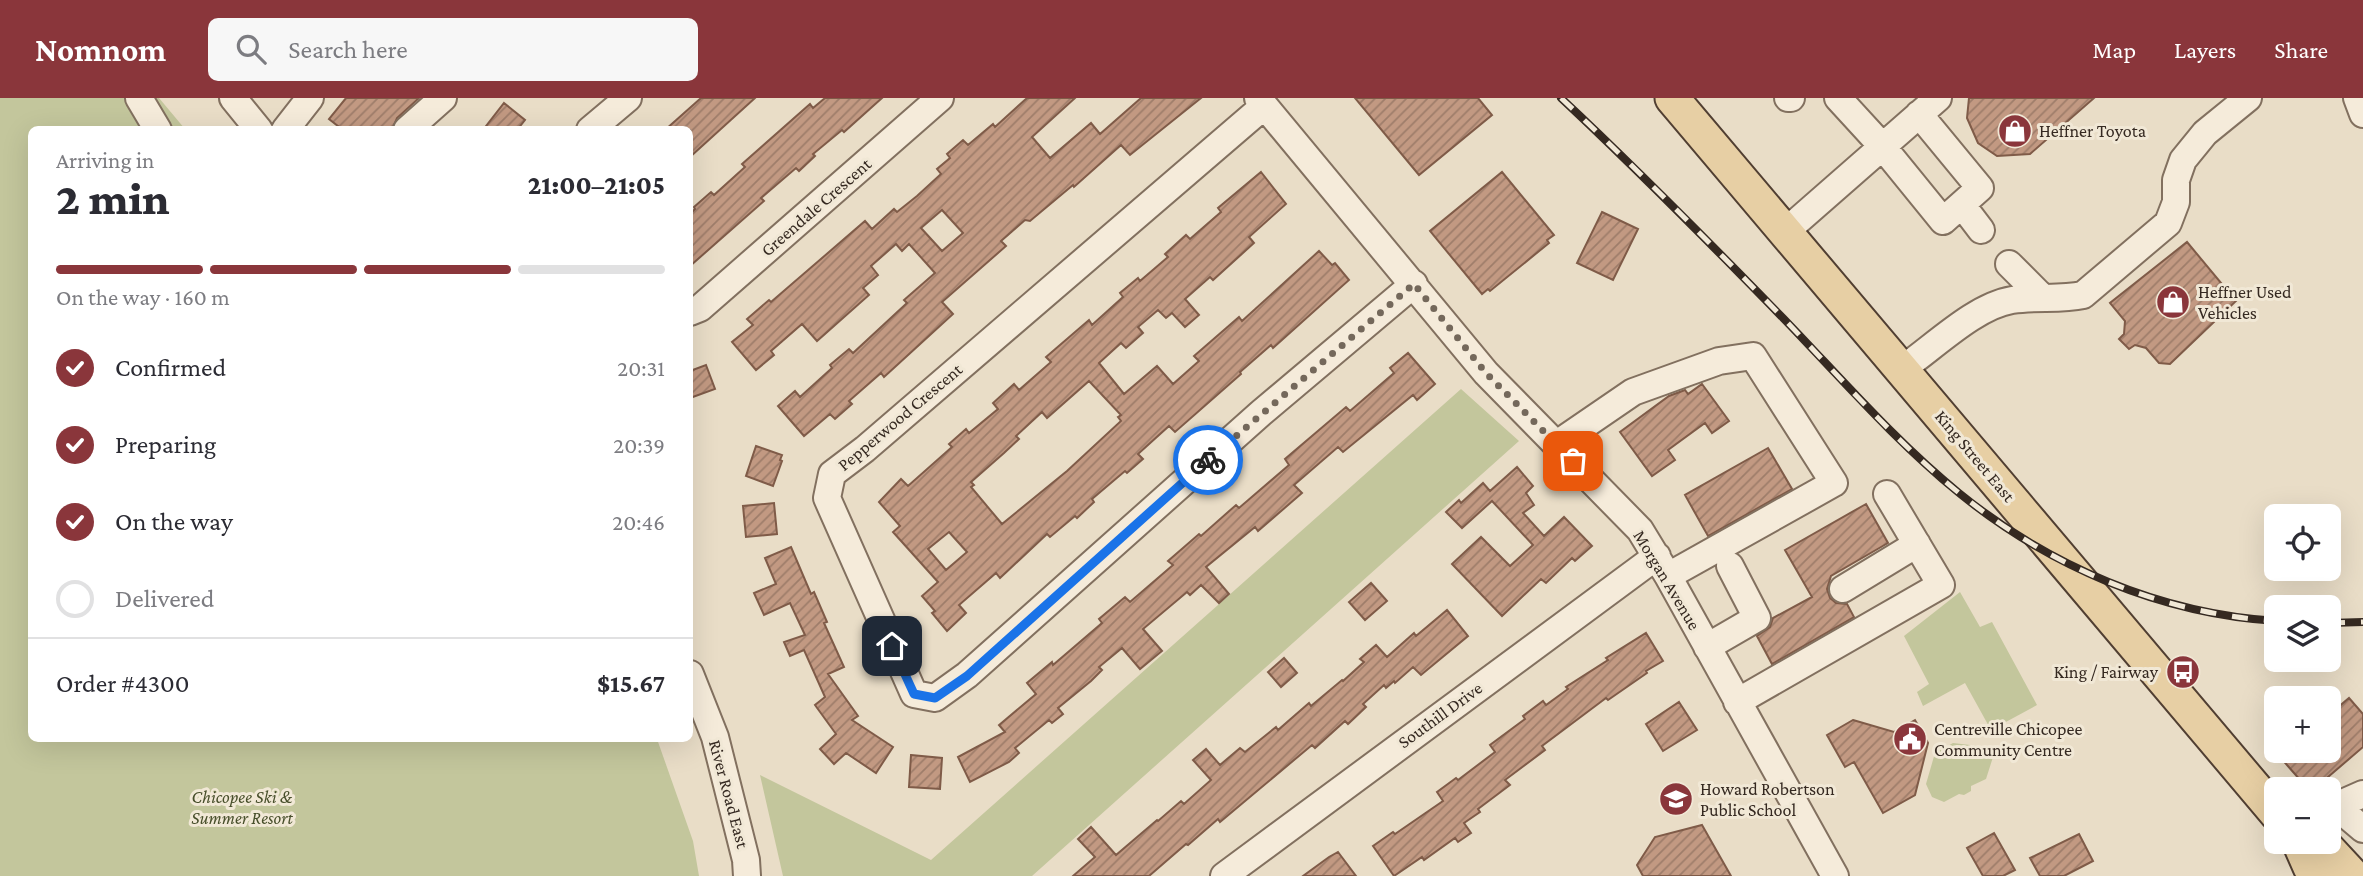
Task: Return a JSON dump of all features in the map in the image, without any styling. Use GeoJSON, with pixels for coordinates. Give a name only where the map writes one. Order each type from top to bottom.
{"type":"FeatureCollection","features":[{"type":"Feature","properties":{"kind":"main road","name":"King Street East"},"geometry":{"type":"LineString","coordinates":[[1672,98],[2264,799]]}},
{"type":"Feature","properties":{"kind":"main road"},"geometry":{"type":"LineString","coordinates":[[2304,854],[2318,876]]}},
{"type":"Feature","properties":{"kind":"main road"},"geometry":{"type":"LineString","coordinates":[[2333,854],[2353,876]]}},
{"type":"Feature","properties":{"kind":"street"},"geometry":{"type":"LineString","coordinates":[[139,98],[156,126]]}},
{"type":"Feature","properties":{"kind":"street"},"geometry":{"type":"LineString","coordinates":[[233,98],[255,126]]}},
{"type":"Feature","properties":{"kind":"street"},"geometry":{"type":"LineString","coordinates":[[288,126],[310,98]]}},
{"type":"Feature","properties":{"kind":"street"},"geometry":{"type":"LineString","coordinates":[[412,126],[443,98]]}},
{"type":"Feature","properties":{"kind":"street"},"geometry":{"type":"LineString","coordinates":[[595,126],[628,98]]}},
{"type":"Feature","properties":{"kind":"street","name":"Greendale Crescent"},"geometry":{"type":"LineString","coordinates":[[693,311],[700,308],[940,98]]}},
{"type":"Feature","properties":{"kind":"street"},"geometry":{"type":"LineString","coordinates":[[1786,232],[1882,146],[1928,106],[1980,188],[1943,221],[1882,146],[1838,98]]}},
{"type":"Feature","properties":{"kind":"street"},"geometry":{"type":"LineString","coordinates":[[1902,369],[1989,306],[2013,299],[2068,299],[2083,295],[2168,223],[2176,202],[2176,180],[2183,160],[2205,133],[2248,98]]}},
{"type":"Feature","properties":{"kind":"street"},"geometry":{"type":"LineString","coordinates":[[2357,98],[2363,114]]}},
{"type":"Feature","properties":{"kind":"street","name":"Morgan Avenue"},"geometry":{"type":"LineString","coordinates":[[1261,102],[1486,373],[1640,530],[1835,876]]}},
{"type":"Feature","properties":{"kind":"street","name":"Pepperwood Crescent"},"geometry":{"type":"LineString","coordinates":[[1261,102],[875,440],[832,474],[827,498],[914,694],[935,698],[967,676],[1261,413],[1414,284]]}},
{"type":"Feature","properties":{"kind":"street"},"geometry":{"type":"LineString","coordinates":[[1962,205],[1981,230]]}},
{"type":"Feature","properties":{"kind":"street"},"geometry":{"type":"LineString","coordinates":[[2009,264],[2043,298]]}},
{"type":"Feature","properties":{"kind":"street","name":"Southill Drive"},"geometry":{"type":"LineString","coordinates":[[1224,876],[1662,566],[1834,483],[1754,356],[1719,361],[1633,392],[1557,444]]}},
{"type":"Feature","properties":{"kind":"street"},"geometry":{"type":"LineString","coordinates":[[1737,702],[1941,585],[1887,494]]}},
{"type":"Feature","properties":{"kind":"street"},"geometry":{"type":"LineString","coordinates":[[1843,589],[1917,544]]}},
{"type":"Feature","properties":{"kind":"street"},"geometry":{"type":"LineString","coordinates":[[1707,647],[1757,618],[1730,566]]}},
{"type":"Feature","properties":{"kind":"street","name":"River Road East"},"geometry":{"type":"LineString","coordinates":[[693,682],[715,737],[746,860],[747,876]]}},
{"type":"Feature","properties":{"kind":"street"},"geometry":{"type":"LineString","coordinates":[[2350,801],[2363,829]]}},
{"type":"Feature","properties":{"kind":"green space","name":"Chicopee Ski & Summer Resort"},"geometry":{"type":"Polygon","coordinates":[[[0,98],[159,98],[182,126],[28,126],[28,742],[658,742],[693,841],[699,876],[0,876],[0,98]]]}},
{"type":"Feature","properties":{"kind":"green space"},"geometry":{"type":"Polygon","coordinates":[[[1461,389],[1519,441],[1032,876],[783,876],[760,775],[931,860],[1461,389]]]}},
{"type":"Feature","properties":{"kind":"green space"},"geometry":{"type":"Polygon","coordinates":[[[1960,592],[1980,627],[1992,622],[2037,705],[1991,730],[1965,683],[1923,706],[1917,692],[1929,684],[1904,636],[1960,592]]]}},
{"type":"Feature","properties":{"kind":"green space"},"geometry":{"type":"Polygon","coordinates":[[[1953,743],[1987,747],[1993,757],[1986,779],[1971,786],[1971,791],[1964,795],[1959,794],[1944,802],[1932,797],[1926,784],[1935,753],[1953,743]]]}},
{"type":"Feature","properties":{"kind":"building"},"geometry":{"type":"Polygon","coordinates":[[[346,98],[419,98],[397,118],[394,126],[338,126],[329,119],[346,98]]]}},
{"type":"Feature","properties":{"kind":"building"},"geometry":{"type":"Polygon","coordinates":[[[701,98],[755,98],[693,154],[693,126],[670,126],[701,98]]]}},
{"type":"Feature","properties":{"kind":"building"},"geometry":{"type":"Polygon","coordinates":[[[825,98],[882,98],[844,132],[842,130],[813,154],[815,156],[799,171],[796,168],[761,198],[764,201],[693,263],[694,207],[711,192],[714,195],[745,167],[742,164],[810,104],[813,108],[825,98]]]}},
{"type":"Feature","properties":{"kind":"building"},"geometry":{"type":"Polygon","coordinates":[[[1027,98],[1075,98],[1032,137],[1050,158],[1091,123],[1100,134],[1141,98],[1201,98],[1130,155],[1121,145],[1074,187],[1073,185],[1030,221],[1025,220],[1001,241],[1006,246],[942,302],[953,314],[884,377],[881,373],[849,401],[852,404],[835,419],[830,414],[804,436],[778,406],[795,391],[800,397],[849,349],[853,353],[907,303],[904,300],[935,273],[909,244],[902,251],[896,244],[871,266],[878,275],[863,288],[869,295],[817,341],[802,324],[771,351],[774,355],[756,370],[732,342],[753,325],[747,319],[769,300],[771,302],[865,221],[872,229],[894,209],[897,212],[917,196],[941,174],[937,169],[950,158],[947,154],[963,140],[968,145],[993,124],[995,127],[1027,98]],[[942,210],[921,228],[942,251],[963,233],[942,210]]]}},
{"type":"Feature","properties":{"kind":"building"},"geometry":{"type":"Polygon","coordinates":[[[1355,98],[1478,98],[1492,115],[1419,175],[1355,98]]]}},
{"type":"Feature","properties":{"kind":"building","name":"Heffner Toyota"},"geometry":{"type":"Polygon","coordinates":[[[1969,98],[2094,98],[2030,154],[1997,156],[1978,143],[1967,118],[1969,98]]]}},
{"type":"Feature","properties":{"kind":"building"},"geometry":{"type":"Polygon","coordinates":[[[504,103],[525,120],[520,126],[486,126],[504,103]]]}},
{"type":"Feature","properties":{"kind":"building"},"geometry":{"type":"Polygon","coordinates":[[[1261,172],[1286,204],[1249,237],[1254,243],[1213,280],[1210,277],[1185,299],[1199,315],[1185,327],[1172,313],[1166,318],[1158,310],[1138,327],[1143,333],[1126,348],[1121,343],[1099,363],[1124,394],[1157,366],[1173,384],[1199,361],[1194,356],[1239,317],[1242,321],[1319,251],[1332,265],[1335,263],[1349,280],[1273,348],[1271,345],[1240,372],[1241,374],[1175,432],[1169,426],[1138,454],[1143,459],[1092,499],[1094,502],[1077,518],[1075,516],[1050,537],[1047,534],[1000,578],[996,573],[959,605],[966,613],[947,631],[922,596],[938,582],[893,532],[900,526],[879,502],[901,479],[908,486],[952,447],[949,444],[966,429],[969,433],[998,409],[993,403],[1014,384],[1019,390],[1051,362],[1046,357],[1089,320],[1092,325],[1123,297],[1120,293],[1138,278],[1140,281],[1168,257],[1165,254],[1186,235],[1190,239],[1221,212],[1218,208],[1261,172]],[[1089,381],[1047,418],[1042,412],[1016,436],[1019,439],[971,482],[974,485],[971,487],[1002,524],[1067,471],[1121,421],[1118,417],[1121,415],[1089,381]],[[949,532],[928,549],[946,570],[967,552],[949,532]]]}},
{"type":"Feature","properties":{"kind":"building"},"geometry":{"type":"Polygon","coordinates":[[[1502,172],[1554,235],[1547,240],[1549,243],[1490,291],[1488,289],[1482,294],[1430,231],[1502,172]]]}},
{"type":"Feature","properties":{"kind":"building"},"geometry":{"type":"Polygon","coordinates":[[[1602,212],[1638,229],[1613,280],[1577,263],[1602,212]]]}},
{"type":"Feature","properties":{"kind":"building","name":"Heffner Used Vehicles"},"geometry":{"type":"Polygon","coordinates":[[[2187,242],[2236,301],[2170,364],[2159,363],[2146,348],[2135,345],[2129,349],[2119,339],[2124,334],[2125,321],[2110,303],[2187,242]]]}},
{"type":"Feature","properties":{"kind":"building"},"geometry":{"type":"Polygon","coordinates":[[[1408,353],[1435,384],[1417,400],[1413,395],[1343,452],[1338,447],[1294,485],[1302,493],[1258,531],[1255,527],[1206,567],[1229,594],[1219,603],[1201,585],[1190,595],[1187,592],[1143,629],[1162,651],[1140,669],[1122,648],[1099,667],[1102,670],[1091,681],[1058,708],[1063,714],[1052,723],[1049,720],[1015,748],[1019,753],[1009,762],[970,782],[958,757],[1005,732],[999,725],[1036,694],[1027,683],[1052,662],[1053,665],[1102,623],[1099,619],[1125,597],[1130,602],[1173,565],[1168,561],[1199,534],[1201,536],[1236,505],[1239,508],[1289,465],[1285,459],[1346,407],[1350,411],[1394,373],[1390,368],[1408,353]]]}},
{"type":"Feature","properties":{"kind":"building"},"geometry":{"type":"Polygon","coordinates":[[[706,365],[715,389],[693,397],[693,370],[706,365]]]}},
{"type":"Feature","properties":{"kind":"building"},"geometry":{"type":"Polygon","coordinates":[[[1702,384],[1729,421],[1712,433],[1705,423],[1668,450],[1675,460],[1652,476],[1620,432],[1669,396],[1685,390],[1688,394],[1702,384]]]}},
{"type":"Feature","properties":{"kind":"building"},"geometry":{"type":"Polygon","coordinates":[[[756,446],[782,455],[773,486],[746,476],[756,446]]]}},
{"type":"Feature","properties":{"kind":"building"},"geometry":{"type":"Polygon","coordinates":[[[1768,448],[1792,489],[1708,536],[1685,495],[1768,448]]]}},
{"type":"Feature","properties":{"kind":"building"},"geometry":{"type":"Polygon","coordinates":[[[1517,467],[1533,486],[1526,493],[1534,505],[1523,513],[1544,536],[1564,517],[1592,546],[1575,561],[1572,558],[1546,583],[1541,579],[1502,616],[1452,564],[1481,537],[1510,566],[1533,545],[1492,501],[1462,528],[1446,512],[1459,500],[1461,503],[1483,483],[1490,491],[1517,467]]]}},
{"type":"Feature","properties":{"kind":"building"},"geometry":{"type":"Polygon","coordinates":[[[774,503],[777,534],[746,537],[743,506],[774,503]]]}},
{"type":"Feature","properties":{"kind":"building"},"geometry":{"type":"Polygon","coordinates":[[[1866,504],[1888,543],[1831,576],[1827,589],[1830,598],[1836,603],[1847,604],[1854,617],[1772,664],[1757,636],[1770,627],[1773,618],[1812,597],[1785,550],[1866,504]]]}},
{"type":"Feature","properties":{"kind":"building"},"geometry":{"type":"Polygon","coordinates":[[[791,547],[811,594],[814,592],[827,622],[824,623],[844,667],[828,674],[858,716],[852,720],[893,747],[876,773],[846,753],[834,764],[820,749],[836,734],[815,705],[825,697],[804,650],[790,656],[784,642],[805,635],[790,603],[764,615],[754,593],[776,584],[765,558],[791,547]]]}},
{"type":"Feature","properties":{"kind":"building"},"geometry":{"type":"Polygon","coordinates":[[[1371,583],[1387,601],[1365,620],[1349,602],[1371,583]]]}},
{"type":"Feature","properties":{"kind":"building"},"geometry":{"type":"Polygon","coordinates":[[[1447,610],[1468,636],[1421,675],[1413,667],[1395,683],[1394,681],[1386,688],[1384,685],[1363,704],[1366,707],[1348,724],[1345,721],[1315,748],[1312,745],[1220,822],[1218,819],[1149,876],[1073,876],[1095,857],[1078,839],[1091,827],[1116,855],[1181,801],[1184,804],[1211,780],[1193,760],[1206,749],[1220,765],[1240,748],[1245,752],[1276,727],[1278,730],[1309,703],[1311,706],[1343,681],[1364,662],[1360,659],[1376,645],[1387,657],[1414,633],[1416,636],[1447,610]]]}},
{"type":"Feature","properties":{"kind":"building"},"geometry":{"type":"Polygon","coordinates":[[[1646,633],[1663,661],[1608,700],[1606,698],[1542,746],[1545,750],[1505,780],[1510,785],[1464,823],[1471,833],[1458,842],[1455,838],[1424,860],[1422,857],[1394,876],[1373,846],[1443,801],[1437,792],[1495,752],[1490,745],[1525,719],[1523,716],[1543,701],[1546,705],[1568,689],[1566,687],[1608,660],[1606,658],[1646,633]]]}},
{"type":"Feature","properties":{"kind":"building"},"geometry":{"type":"Polygon","coordinates":[[[1284,658],[1297,673],[1281,687],[1268,672],[1284,658]]]}},
{"type":"Feature","properties":{"kind":"building"},"geometry":{"type":"Polygon","coordinates":[[[2349,698],[2363,714],[2363,747],[2328,777],[2298,777],[2285,763],[2341,763],[2341,705],[2349,698]]]}},
{"type":"Feature","properties":{"kind":"building"},"geometry":{"type":"Polygon","coordinates":[[[1679,702],[1697,730],[1663,751],[1646,724],[1679,702]]]}},
{"type":"Feature","properties":{"kind":"building"},"geometry":{"type":"Polygon","coordinates":[[[1853,720],[1894,732],[1915,720],[1928,743],[1915,795],[1883,813],[1854,762],[1845,767],[1827,735],[1853,720]]]}},
{"type":"Feature","properties":{"kind":"building"},"geometry":{"type":"Polygon","coordinates":[[[911,755],[942,758],[940,789],[909,787],[911,755]]]}},
{"type":"Feature","properties":{"kind":"building"},"geometry":{"type":"Polygon","coordinates":[[[1702,825],[1731,876],[1643,876],[1637,865],[1655,837],[1702,825]]]}},
{"type":"Feature","properties":{"kind":"building"},"geometry":{"type":"Polygon","coordinates":[[[1994,833],[2015,870],[2003,876],[1983,876],[1967,848],[1994,833]]]}},
{"type":"Feature","properties":{"kind":"building"},"geometry":{"type":"Polygon","coordinates":[[[2079,834],[2093,861],[2064,876],[2040,876],[2030,858],[2079,834]]]}},
{"type":"Feature","properties":{"kind":"building"},"geometry":{"type":"Polygon","coordinates":[[[1338,852],[1356,876],[1303,876],[1329,857],[1338,852]]]}},
{"type":"Feature","properties":{"kind":"railway"},"geometry":{"type":"LineString","coordinates":[[1561,98],[1701,234],[1890,430],[1935,473],[1994,519],[2030,543],[2108,582],[2191,608],[2264,620]]}},
{"type":"Feature","properties":{"kind":"railway"},"geometry":{"type":"LineString","coordinates":[[2341,623],[2363,622]]}},
{"type":"Feature","properties":{"kind":"way so far"},"geometry":{"type":"LineString","coordinates":[[1208,460],[1414,284],[1486,373],[1573,461]]}},
{"type":"Feature","properties":{"kind":"place","name":"Heffner Toyota"},"geometry":{"type":"Point","coordinates":[2015,131]}},
{"type":"Feature","properties":{"kind":"place","name":"Heffner Used Vehicles"},"geometry":{"type":"Point","coordinates":[2173,302]}},
{"type":"Feature","properties":{"kind":"place","name":"King / Fairway"},"geometry":{"type":"Point","coordinates":[2183,672]}},
{"type":"Feature","properties":{"kind":"place","name":"Centreville Chicopee Community Centre"},"geometry":{"type":"Point","coordinates":[1910,739]}},
{"type":"Feature","properties":{"kind":"place","name":"Howard Robertson Public School"},"geometry":{"type":"Point","coordinates":[1676,799]}},
{"type":"Feature","properties":{"kind":"route"},"geometry":{"type":"LineString","coordinates":[[892,646],[914,694],[935,698],[967,676],[1208,460]]}}]}
